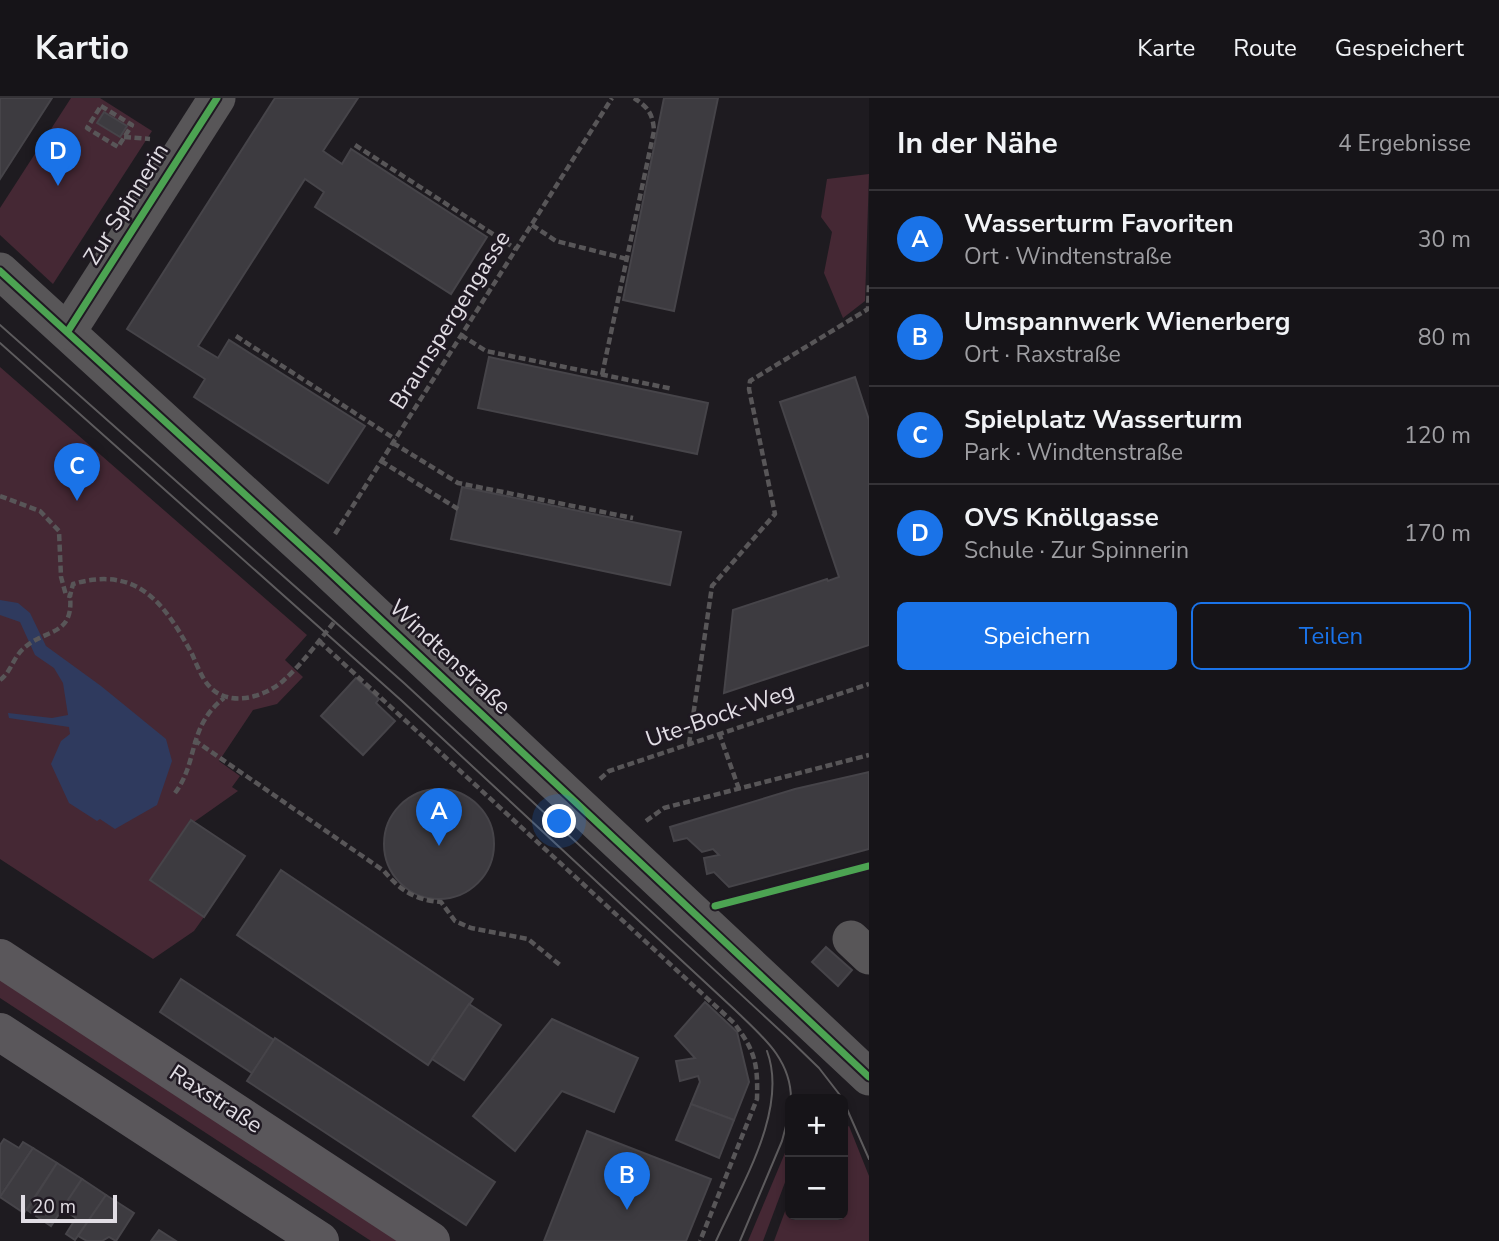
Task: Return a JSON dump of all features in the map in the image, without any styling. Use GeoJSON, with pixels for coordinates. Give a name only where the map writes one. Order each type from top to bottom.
{"type":"FeatureCollection","features":[{"type":"Feature","properties":{"kind":"main road","name":"Raxstraße"},"geometry":{"type":"LineString","coordinates":[[0,958],[431,1241]]}},
{"type":"Feature","properties":{"kind":"main road"},"geometry":{"type":"LineString","coordinates":[[0,1032],[320,1241]]}},
{"type":"Feature","properties":{"kind":"street","name":"Zur Spinnerin"},"geometry":{"type":"LineString","coordinates":[[68,331],[217,98]]}},
{"type":"Feature","properties":{"kind":"street","name":"Windtenstraße"},"geometry":{"type":"LineString","coordinates":[[0,271],[318,561],[869,1077]]}},
{"type":"Feature","properties":{"kind":"path"},"geometry":{"type":"LineString","coordinates":[[602,375],[654,131],[653,117],[648,107],[634,98]]}},
{"type":"Feature","properties":{"kind":"path"},"geometry":{"type":"LineString","coordinates":[[103,103],[132,125],[118,147],[87,128],[103,103]]}},
{"type":"Feature","properties":{"kind":"path"},"geometry":{"type":"LineString","coordinates":[[355,145],[516,249]]}},
{"type":"Feature","properties":{"kind":"path"},"geometry":{"type":"LineString","coordinates":[[532,225],[556,242],[627,259]]}},
{"type":"Feature","properties":{"kind":"path"},"geometry":{"type":"LineString","coordinates":[[689,744],[712,586],[775,514],[749,389],[750,381],[868,310],[869,284]]}},
{"type":"Feature","properties":{"kind":"path"},"geometry":{"type":"LineString","coordinates":[[461,335],[486,351],[673,389]]}},
{"type":"Feature","properties":{"kind":"path"},"geometry":{"type":"LineString","coordinates":[[236,336],[458,483],[633,518]]}},
{"type":"Feature","properties":{"kind":"path"},"geometry":{"type":"LineString","coordinates":[[382,461],[458,509]]}},
{"type":"Feature","properties":{"kind":"path"},"geometry":{"type":"LineString","coordinates":[[0,496],[40,511],[59,531],[61,578],[69,596],[71,611],[56,632],[22,649],[0,680]]}},
{"type":"Feature","properties":{"kind":"path"},"geometry":{"type":"LineString","coordinates":[[69,596],[74,584],[99,579],[126,582],[150,593],[172,618],[207,683],[224,698],[242,699],[282,682],[319,641],[353,594]]}},
{"type":"Feature","properties":{"kind":"path"},"geometry":{"type":"LineString","coordinates":[[319,641],[724,1014],[752,1047],[757,1076],[757,1099],[700,1241]]}},
{"type":"Feature","properties":{"kind":"path"},"geometry":{"type":"LineString","coordinates":[[175,793],[184,782],[194,740],[208,710],[224,698]]}},
{"type":"Feature","properties":{"kind":"path"},"geometry":{"type":"LineString","coordinates":[[719,733],[739,789]]}},
{"type":"Feature","properties":{"kind":"path"},"geometry":{"type":"LineString","coordinates":[[194,740],[384,871],[398,887],[420,901],[441,902],[455,921],[471,929],[528,939],[560,965]]}},
{"type":"Feature","properties":{"kind":"path"},"geometry":{"type":"LineString","coordinates":[[644,823],[664,808],[869,755]]}},
{"type":"Feature","properties":{"kind":"shaded area"},"geometry":{"type":"Polygon","coordinates":[[[71,98],[100,98],[152,131],[53,284],[0,235],[0,208],[71,98]]]}},
{"type":"Feature","properties":{"kind":"shaded area"},"geometry":{"type":"Polygon","coordinates":[[[869,174],[865,301],[843,318],[824,273],[832,232],[821,217],[827,179],[869,174]]]}},
{"type":"Feature","properties":{"kind":"shaded area"},"geometry":{"type":"Polygon","coordinates":[[[0,367],[307,635],[285,660],[303,677],[277,704],[253,710],[219,761],[240,776],[232,787],[238,791],[194,822],[190,820],[150,880],[204,917],[194,931],[153,959],[0,859],[0,367]]]}},
{"type":"Feature","properties":{"kind":"shaded area"},"geometry":{"type":"Polygon","coordinates":[[[0,978],[401,1241],[371,1241],[0,998],[0,978]]]}},
{"type":"Feature","properties":{"kind":"shaded area"},"geometry":{"type":"Polygon","coordinates":[[[848,1126],[869,1176],[869,1241],[774,1241],[785,1211],[785,1220],[848,1220],[848,1126]]]}},
{"type":"Feature","properties":{"kind":"shaded area"},"geometry":{"type":"Polygon","coordinates":[[[785,1153],[785,1182],[763,1241],[748,1241],[785,1153]]]}},
{"type":"Feature","properties":{"kind":"water"},"geometry":{"type":"Polygon","coordinates":[[[0,600],[18,603],[30,613],[46,646],[166,739],[172,761],[157,805],[115,829],[69,803],[51,764],[61,741],[70,734],[69,727],[9,718],[8,713],[52,718],[68,715],[63,683],[54,668],[35,655],[20,622],[0,615],[0,600]]]}},
{"type":"Feature","properties":{"kind":"building"},"geometry":{"type":"Polygon","coordinates":[[[0,98],[52,98],[0,179],[0,98]]]}},
{"type":"Feature","properties":{"kind":"building"},"geometry":{"type":"Polygon","coordinates":[[[275,98],[358,98],[323,151],[342,164],[351,149],[487,237],[451,294],[315,207],[324,192],[305,179],[198,346],[218,358],[229,340],[365,426],[328,483],[194,397],[205,379],[127,329],[275,98]]]}},
{"type":"Feature","properties":{"kind":"building"},"geometry":{"type":"Polygon","coordinates":[[[664,98],[718,98],[674,311],[623,300],[664,98]]]}},
{"type":"Feature","properties":{"kind":"building"},"geometry":{"type":"Polygon","coordinates":[[[104,112],[127,126],[120,137],[97,123],[104,112]]]}},
{"type":"Feature","properties":{"kind":"building"},"geometry":{"type":"Polygon","coordinates":[[[489,357],[708,403],[697,454],[478,408],[489,357]]]}},
{"type":"Feature","properties":{"kind":"building"},"geometry":{"type":"Polygon","coordinates":[[[855,377],[869,420],[869,645],[724,693],[733,610],[839,577],[780,402],[855,377]]]}},
{"type":"Feature","properties":{"kind":"building"},"geometry":{"type":"Polygon","coordinates":[[[462,487],[681,532],[670,585],[451,539],[462,487]]]}},
{"type":"Feature","properties":{"kind":"building"},"geometry":{"type":"Polygon","coordinates":[[[356,678],[379,699],[376,703],[395,721],[363,755],[321,716],[356,678]]]}},
{"type":"Feature","properties":{"kind":"building"},"geometry":{"type":"Polygon","coordinates":[[[869,772],[869,849],[729,887],[714,872],[707,874],[704,858],[719,855],[713,849],[702,852],[687,838],[674,841],[670,827],[795,789],[869,772]]]}},
{"type":"Feature","properties":{"kind":"building"},"geometry":{"type":"Polygon","coordinates":[[[439,789],[460,793],[478,805],[490,823],[494,844],[490,865],[478,883],[460,895],[439,899],[418,895],[400,883],[388,865],[384,844],[388,823],[400,805],[418,793],[439,789]]]}},
{"type":"Feature","properties":{"kind":"building"},"geometry":{"type":"Polygon","coordinates":[[[191,820],[245,856],[204,917],[150,880],[191,820]]]}},
{"type":"Feature","properties":{"kind":"building"},"geometry":{"type":"Polygon","coordinates":[[[281,870],[473,999],[428,1065],[237,935],[281,870]]]}},
{"type":"Feature","properties":{"kind":"building"},"geometry":{"type":"Polygon","coordinates":[[[826,947],[852,970],[838,986],[812,962],[826,947]]]}},
{"type":"Feature","properties":{"kind":"building"},"geometry":{"type":"Polygon","coordinates":[[[181,979],[274,1040],[252,1073],[160,1012],[181,979]]]}},
{"type":"Feature","properties":{"kind":"building"},"geometry":{"type":"Polygon","coordinates":[[[705,1002],[737,1032],[749,1082],[734,1120],[691,1104],[700,1082],[698,1076],[680,1081],[676,1061],[695,1058],[675,1036],[705,1002]]]}},
{"type":"Feature","properties":{"kind":"building"},"geometry":{"type":"Polygon","coordinates":[[[469,1004],[501,1025],[464,1080],[432,1059],[469,1004]]]}},
{"type":"Feature","properties":{"kind":"building"},"geometry":{"type":"Polygon","coordinates":[[[552,1019],[638,1058],[614,1112],[562,1091],[515,1151],[473,1116],[552,1019]]]}},
{"type":"Feature","properties":{"kind":"building"},"geometry":{"type":"Polygon","coordinates":[[[275,1038],[495,1182],[466,1225],[247,1081],[275,1038]]]}},
{"type":"Feature","properties":{"kind":"building"},"geometry":{"type":"Polygon","coordinates":[[[691,1104],[734,1120],[719,1158],[676,1140],[691,1104]]]}},
{"type":"Feature","properties":{"kind":"building"},"geometry":{"type":"Polygon","coordinates":[[[587,1131],[711,1179],[686,1241],[544,1241],[587,1131]]]}},
{"type":"Feature","properties":{"kind":"building"},"geometry":{"type":"Polygon","coordinates":[[[4,1139],[19,1148],[23,1142],[33,1148],[0,1197],[0,1145],[4,1139]]]}},
{"type":"Feature","properties":{"kind":"building"},"geometry":{"type":"Polygon","coordinates":[[[33,1148],[57,1163],[24,1213],[0,1197],[33,1148]]]}},
{"type":"Feature","properties":{"kind":"building"},"geometry":{"type":"Polygon","coordinates":[[[57,1163],[82,1179],[51,1226],[27,1210],[57,1163]]]}},
{"type":"Feature","properties":{"kind":"building"},"geometry":{"type":"Polygon","coordinates":[[[82,1179],[106,1195],[75,1240],[66,1234],[76,1218],[62,1209],[82,1179]]]}},
{"type":"Feature","properties":{"kind":"building"},"geometry":{"type":"Polygon","coordinates":[[[106,1195],[134,1213],[116,1241],[109,1237],[102,1241],[87,1241],[78,1236],[106,1195]]]}},
{"type":"Feature","properties":{"kind":"building"},"geometry":{"type":"Polygon","coordinates":[[[159,1230],[176,1241],[151,1241],[159,1230]]]}},
{"type":"Feature","properties":{"kind":"tram line"},"geometry":{"type":"LineString","coordinates":[[0,325],[404,683],[787,1037],[819,1068],[839,1094]]}},
{"type":"Feature","properties":{"kind":"tram line"},"geometry":{"type":"LineString","coordinates":[[0,343],[402,701],[745,1020],[765,1039],[780,1060],[786,1072],[791,1094]]}},
{"type":"Feature","properties":{"kind":"tram line"},"geometry":{"type":"LineString","coordinates":[[716,1241],[759,1148],[767,1123],[772,1098],[772,1074],[767,1051]]}},
{"type":"Feature","properties":{"kind":"tram line"},"geometry":{"type":"LineString","coordinates":[[848,1111],[869,1159]]}},
{"type":"Feature","properties":{"kind":"tram line"},"geometry":{"type":"LineString","coordinates":[[740,1241],[785,1130]]}},
{"type":"Feature","properties":{"kind":"cycle path"},"geometry":{"type":"LineString","coordinates":[[68,331],[217,98]]}},
{"type":"Feature","properties":{"kind":"cycle path"},"geometry":{"type":"LineString","coordinates":[[0,271],[318,561],[869,1077]]}},
{"type":"Feature","properties":{"kind":"cycle path"},"geometry":{"type":"LineString","coordinates":[[715,906],[869,866]]}},
{"type":"Feature","properties":{"kind":"place","name":"OVS Knöllgasse"},"geometry":{"type":"Point","coordinates":[58,186]}},
{"type":"Feature","properties":{"kind":"place","name":"Spielplatz Wasserturm"},"geometry":{"type":"Point","coordinates":[77,501]}},
{"type":"Feature","properties":{"kind":"place","name":"Wasserturm Favoriten"},"geometry":{"type":"Point","coordinates":[439,846]}},
{"type":"Feature","properties":{"kind":"place","name":"Umspannwerk Wienerberg"},"geometry":{"type":"Point","coordinates":[627,1210]}}]}
